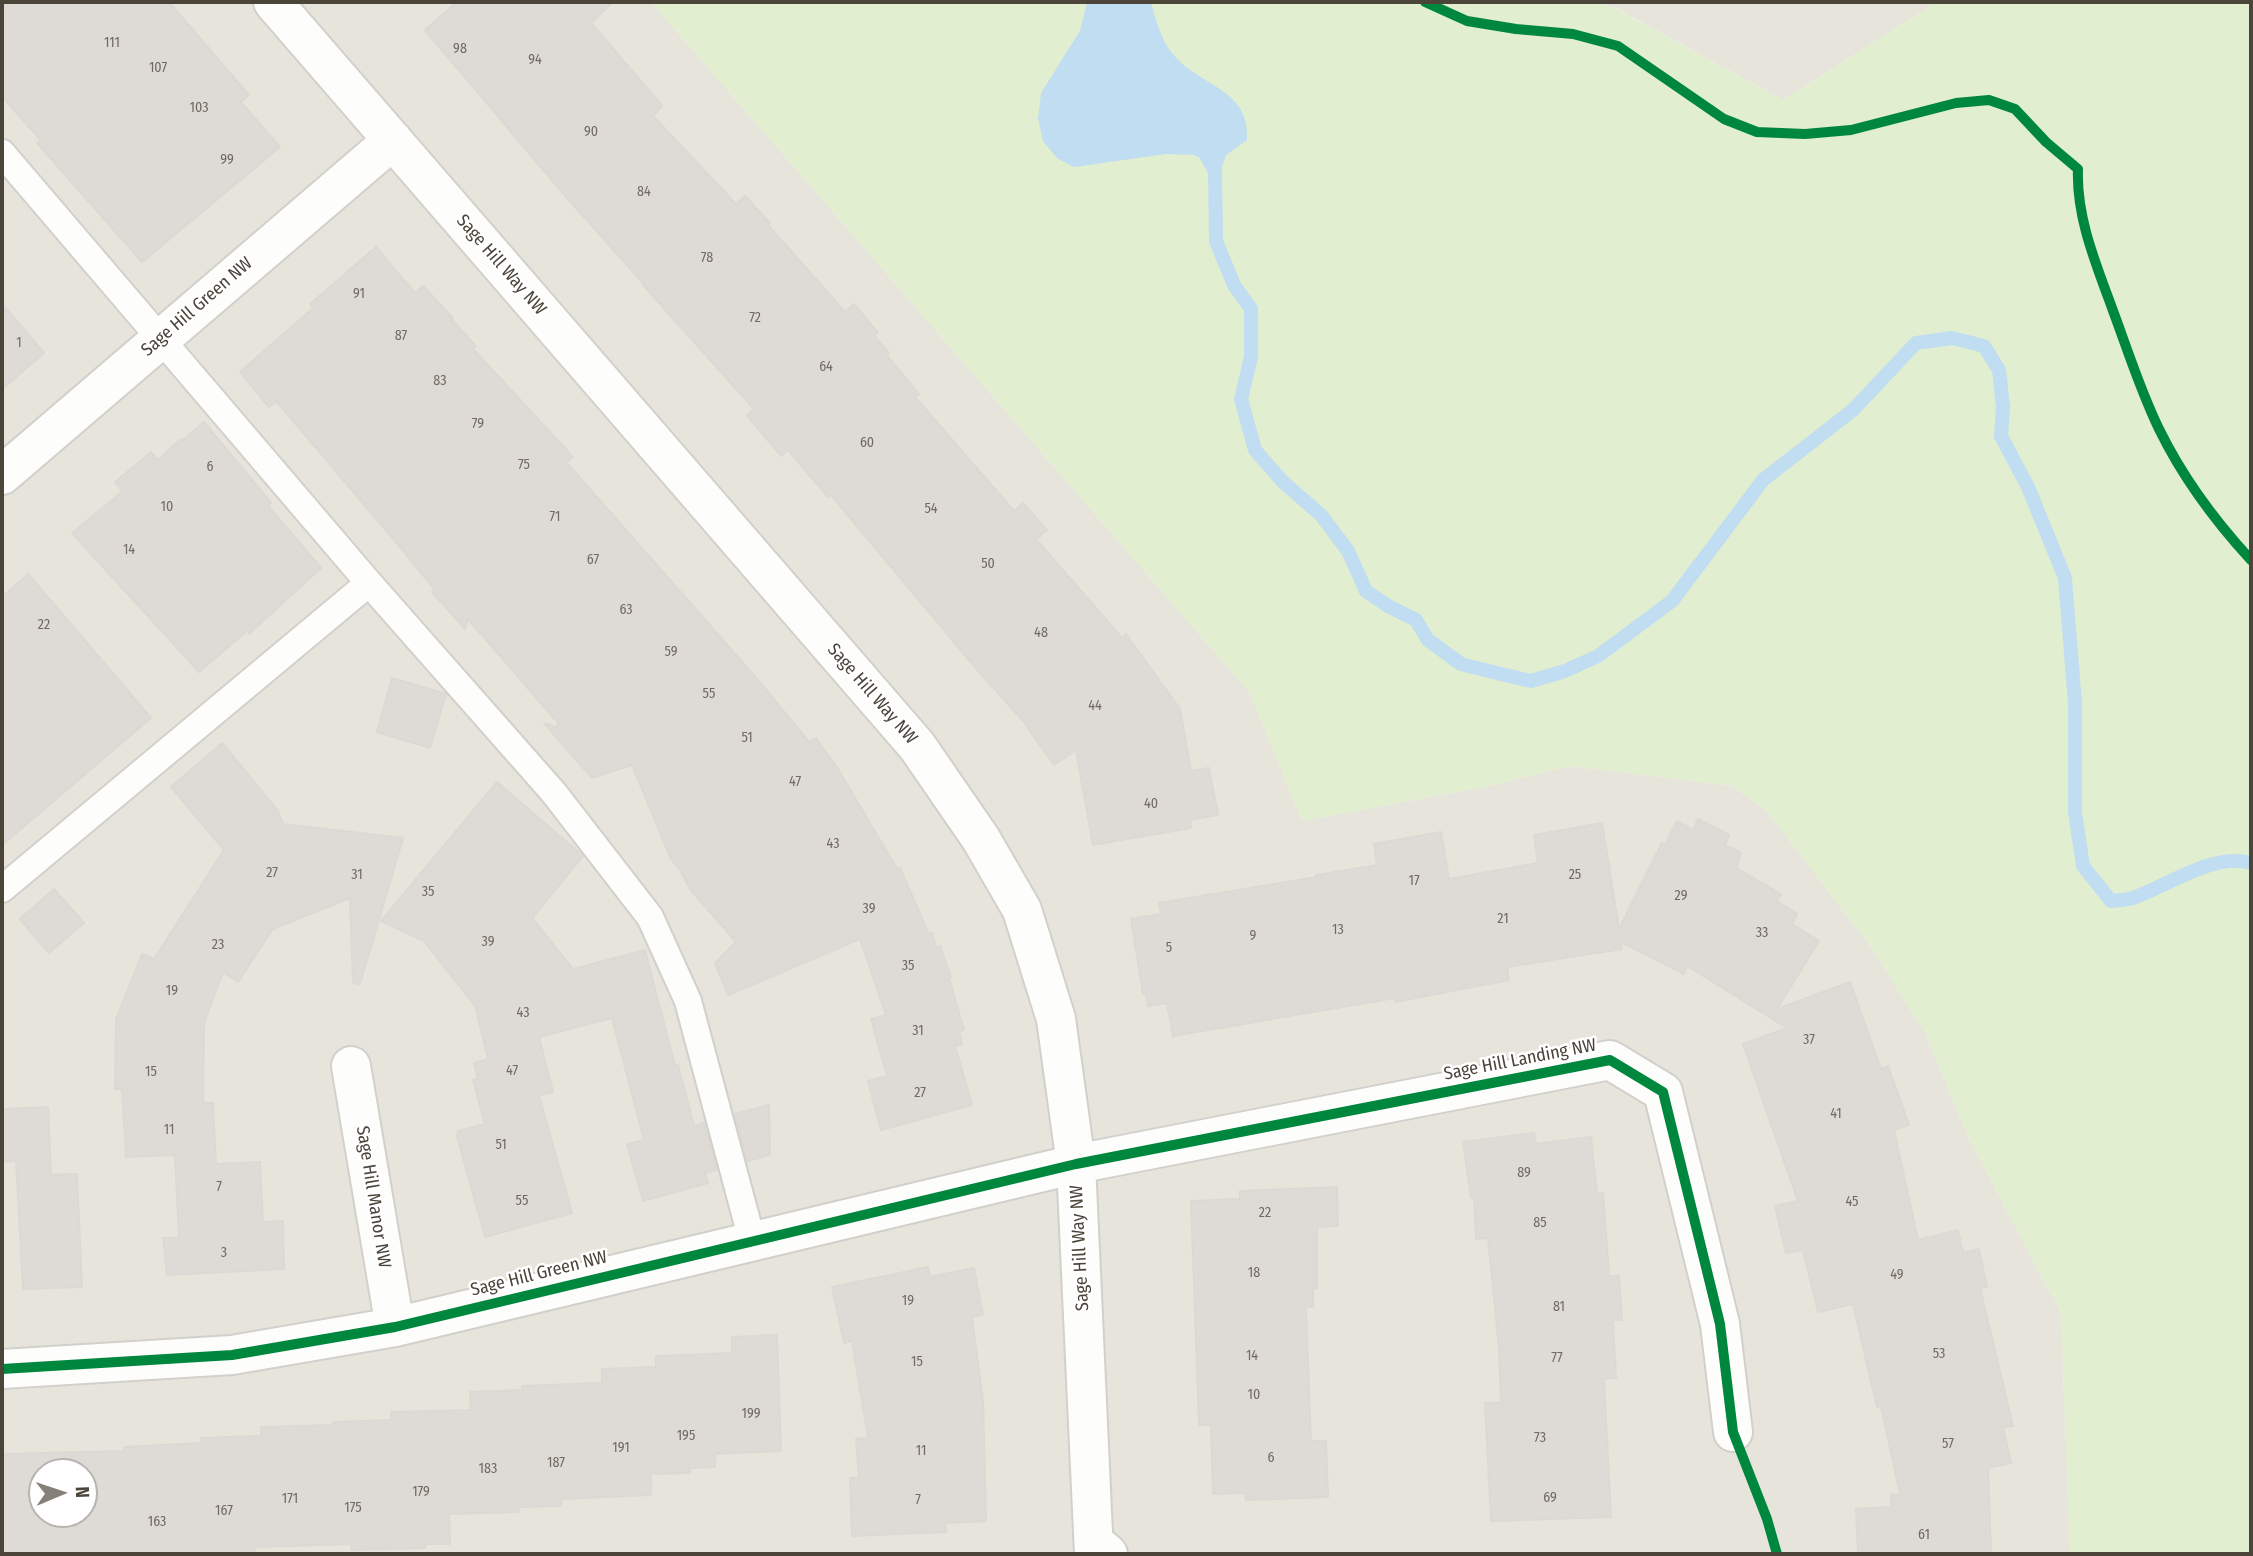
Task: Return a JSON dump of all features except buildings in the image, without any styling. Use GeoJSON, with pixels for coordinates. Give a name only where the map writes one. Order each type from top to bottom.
{"type":"FeatureCollection","features":[{"type":"Feature","properties":{"kind":"street","name":"Sage Hill Way NW"},"geometry":{"type":"LineString","coordinates":[[272,2],[917,746],[981,839],[1023,910],[1056,1019],[1076,1164],[1099,1550]]}},
{"type":"Feature","properties":{"kind":"street","name":"Sage Hill Green NW"},"geometry":{"type":"LineString","coordinates":[[2,475],[393,140]]}},
{"type":"Feature","properties":{"kind":"street","name":"Sage Hill Landing NW"},"geometry":{"type":"LineString","coordinates":[[1076,1164],[1610,1060],[1663,1092],[1720,1324],[1733,1432]]}},
{"type":"Feature","properties":{"kind":"street","name":"Sage Hill Manor NW"},"geometry":{"type":"LineString","coordinates":[[351,1066],[395,1327]]}},
{"type":"Feature","properties":{"kind":"street","name":"Sage Hill Green NW"},"geometry":{"type":"LineString","coordinates":[[2,1369],[232,1355],[395,1327],[1076,1164]]}},
{"type":"Feature","properties":{"kind":"lane"},"geometry":{"type":"LineString","coordinates":[[2,153],[159,340],[554,793],[650,917],[688,1001],[752,1240]]}},
{"type":"Feature","properties":{"kind":"lane"},"geometry":{"type":"LineString","coordinates":[[2,889],[369,583]]}},
{"type":"Feature","properties":{"kind":"shaded area"},"geometry":{"type":"Polygon","coordinates":[[[2,2],[651,2],[1250,693],[1302,821],[1489,786],[1570,766],[1732,786],[1766,810],[1871,947],[1925,1033],[1969,1139],[2061,1313],[2070,1554],[2,1554],[2,2]]]}},
{"type":"Feature","properties":{"kind":"shaded area"},"geometry":{"type":"Polygon","coordinates":[[[1590,2],[1937,2],[1783,100],[1616,8],[1590,2]]]}},
{"type":"Feature","properties":{"kind":"green space"},"geometry":{"type":"Polygon","coordinates":[[[651,2],[1590,2],[1615,8],[1783,100],[1937,2],[2251,2],[2251,1554],[2070,1554],[2061,1313],[1969,1139],[1925,1033],[1871,947],[1766,810],[1732,786],[1570,766],[1489,786],[1302,821],[1250,693],[651,2]]]}},
{"type":"Feature","properties":{"kind":"water"},"geometry":{"type":"Polygon","coordinates":[[[1087,2],[1151,2],[1162,35],[1172,53],[1231,98],[1240,109],[1246,122],[1247,140],[1226,155],[1221,170],[1215,171],[1209,163],[1194,155],[1166,154],[1074,167],[1057,158],[1043,141],[1038,119],[1041,93],[1080,31],[1087,2]]]}},
{"type":"Feature","properties":{"kind":"waterway"},"geometry":{"type":"LineString","coordinates":[[1206,155],[1215,171],[1216,241],[1234,285],[1251,309],[1251,357],[1241,399],[1255,450],[1283,482],[1321,515],[1348,551],[1366,591],[1416,620],[1428,640],[1461,664],[1531,681],[1565,671],[1598,656],[1672,601],[1763,480],[1853,410],[1916,343],[1952,338],[1984,346],[1999,370],[2003,407],[2001,436],[2028,487],[2065,578],[2075,704],[2075,812],[2083,866],[2111,901],[2133,898],[2206,866],[2222,862],[2251,863]]}},
{"type":"Feature","properties":{"kind":"cycle path"},"geometry":{"type":"LineString","coordinates":[[1425,2],[1467,21],[1573,34],[1618,46],[1724,119],[1757,132],[1805,134],[1851,130],[1956,103],[1989,100],[2015,109],[2046,142],[2078,169],[2080,205],[2088,240],[2152,414],[2189,481],[2212,514],[2251,560]]}},
{"type":"Feature","properties":{"kind":"cycle path"},"geometry":{"type":"LineString","coordinates":[[2,1369],[232,1355],[395,1327],[1076,1164],[1610,1060],[1663,1092],[1720,1324],[1733,1432],[1767,1519],[1777,1554]]}}]}
